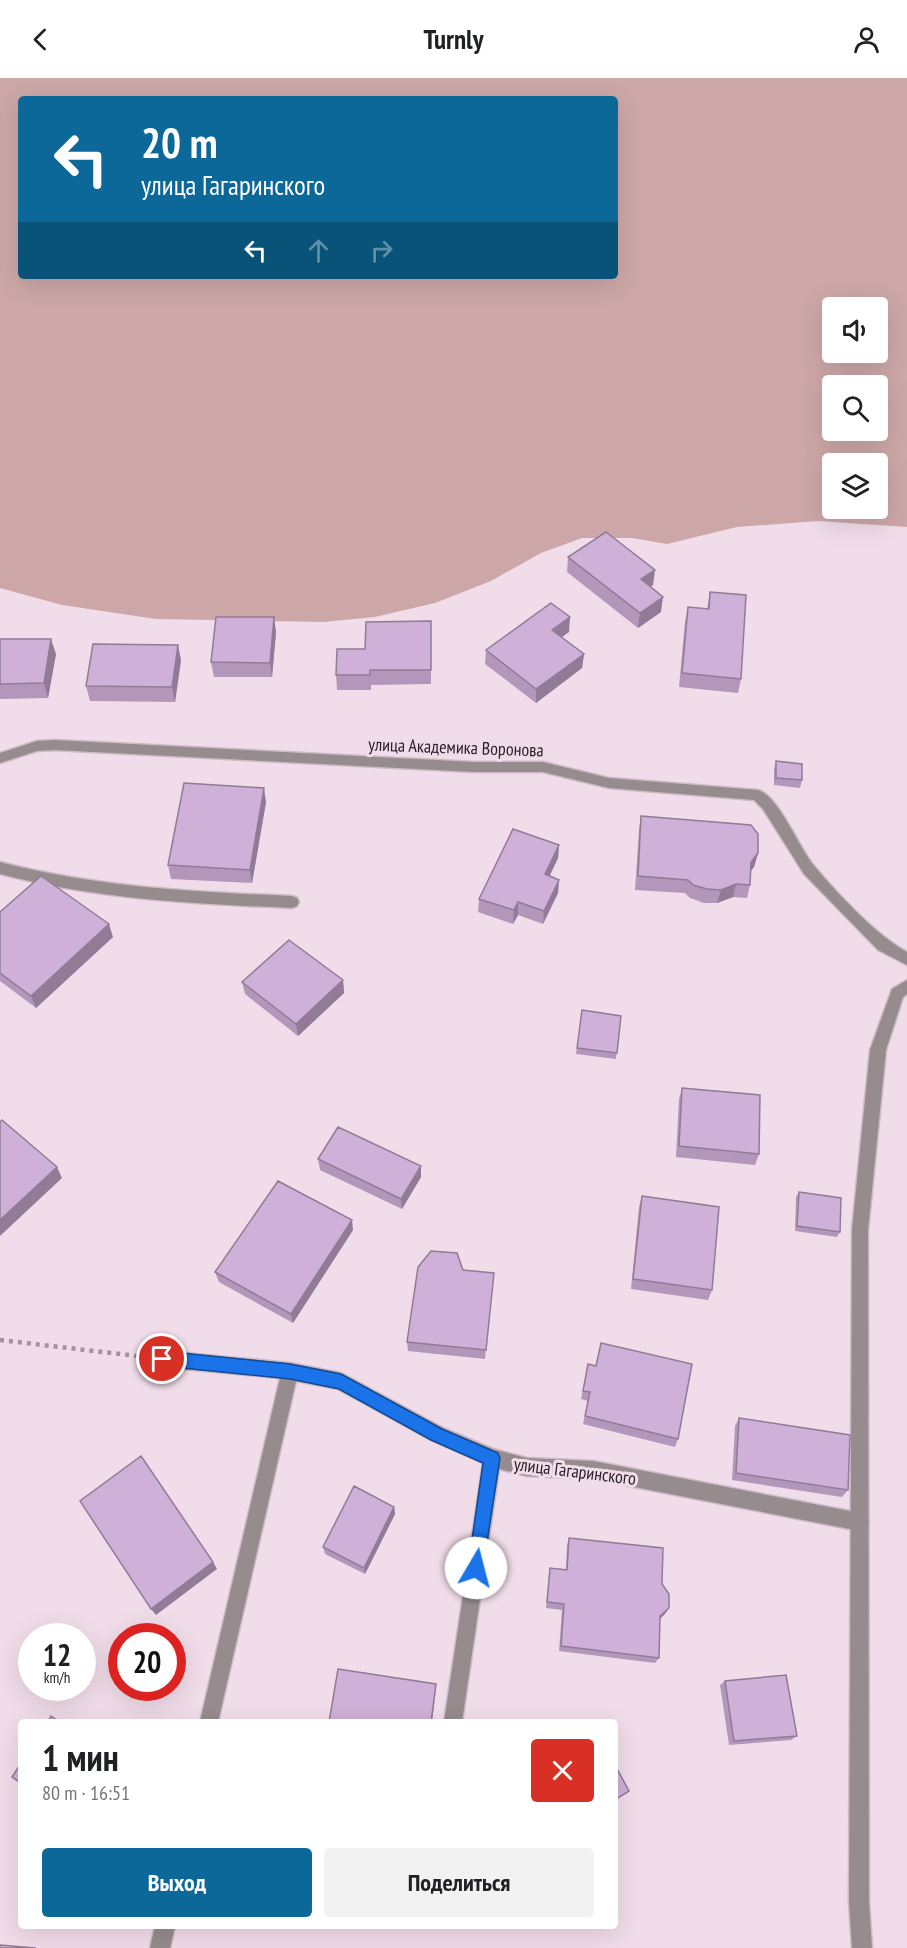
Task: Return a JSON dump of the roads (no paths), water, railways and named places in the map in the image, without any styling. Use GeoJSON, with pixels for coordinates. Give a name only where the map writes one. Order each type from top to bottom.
{"type":"FeatureCollection","features":[{"type":"Feature","properties":{"kind":"street","name":"улица Академика Воронова"},"geometry":{"type":"LineString","coordinates":[[0,758],[37,746],[55,745],[463,766],[543,767],[609,783],[758,795],[768,805],[809,870],[883,946],[907,959]]}},
{"type":"Feature","properties":{"kind":"street"},"geometry":{"type":"LineString","coordinates":[[0,868],[50,881],[122,892],[174,897],[292,902]]}},
{"type":"Feature","properties":{"kind":"street"},"geometry":{"type":"LineString","coordinates":[[862,1948],[859,1902],[860,1230],[878,1050],[897,993],[907,986]]}},
{"type":"Feature","properties":{"kind":"street","name":"улица Гагаринского"},"geometry":{"type":"LineString","coordinates":[[162,1359],[290,1371],[341,1382],[437,1434],[492,1458],[527,1467],[593,1470],[860,1522]]}},
{"type":"Feature","properties":{"kind":"street"},"geometry":{"type":"LineString","coordinates":[[210,1719],[290,1371]]}},
{"type":"Feature","properties":{"kind":"street"},"geometry":{"type":"LineString","coordinates":[[453,1719],[492,1458]]}},
{"type":"Feature","properties":{"kind":"street"},"geometry":{"type":"LineString","coordinates":[[160,1948],[164,1929]]}}]}
